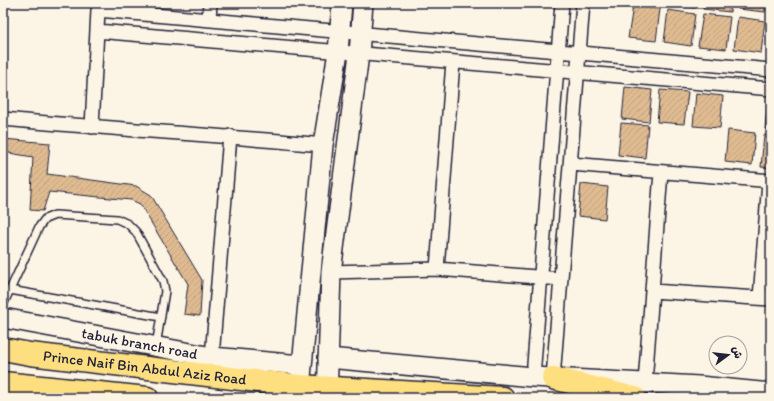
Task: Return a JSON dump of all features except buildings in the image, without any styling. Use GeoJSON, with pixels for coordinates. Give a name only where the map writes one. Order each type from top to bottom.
{"type":"FeatureCollection","features":[{"type":"Feature","properties":{"kind":"highway","name":"Prince Naif Bin Abdul Aziz Road"},"geometry":{"type":"LineString","coordinates":[[3,349],[30,354],[300,383],[327,393],[503,398]]}},
{"type":"Feature","properties":{"kind":"highway"},"geometry":{"type":"LineString","coordinates":[[543,378],[640,391]]}},
{"type":"Feature","properties":{"kind":"highway","name":"Prince Naif Bin Abdul Aziz Road"},"geometry":{"type":"LineString","coordinates":[[3,382],[147,398]]}},
{"type":"Feature","properties":{"kind":"highway"},"geometry":{"type":"LineString","coordinates":[[3,390],[34,398]]}},
{"type":"Feature","properties":{"kind":"main road"},"geometry":{"type":"LineString","coordinates":[[300,383],[323,145],[338,52],[342,3]]}},
{"type":"Feature","properties":{"kind":"main road"},"geometry":{"type":"LineString","coordinates":[[327,393],[331,272],[359,54],[363,3]]}},
{"type":"Feature","properties":{"kind":"main road","name":"tabuk branch road"},"geometry":{"type":"LineString","coordinates":[[3,318],[212,357],[300,383]]}},
{"type":"Feature","properties":{"kind":"main road"},"geometry":{"type":"LineString","coordinates":[[328,358],[543,378]]}},
{"type":"Feature","properties":{"kind":"main road"},"geometry":{"type":"LineString","coordinates":[[640,391],[699,386],[771,393]]}},
{"type":"Feature","properties":{"kind":"street"},"geometry":{"type":"LineString","coordinates":[[208,20],[210,3]]}},
{"type":"Feature","properties":{"kind":"street"},"geometry":{"type":"LineString","coordinates":[[543,378],[541,277],[562,3]]}},
{"type":"Feature","properties":{"kind":"street"},"geometry":{"type":"LineString","coordinates":[[543,378],[561,279],[583,3]]}},
{"type":"Feature","properties":{"kind":"street"},"geometry":{"type":"LineString","coordinates":[[92,127],[98,10],[771,70]]}},
{"type":"Feature","properties":{"kind":"street"},"geometry":{"type":"LineString","coordinates":[[97,31],[771,89]]}},
{"type":"Feature","properties":{"kind":"street"},"geometry":{"type":"LineString","coordinates":[[437,269],[452,62]]}},
{"type":"Feature","properties":{"kind":"street"},"geometry":{"type":"LineString","coordinates":[[3,119],[92,127],[230,136],[323,145]]}},
{"type":"Feature","properties":{"kind":"street"},"geometry":{"type":"LineString","coordinates":[[212,357],[230,136]]}},
{"type":"Feature","properties":{"kind":"street"},"geometry":{"type":"LineString","coordinates":[[571,164],[770,181],[766,299],[652,291]]}},
{"type":"Feature","properties":{"kind":"street"},"geometry":{"type":"LineString","coordinates":[[640,391],[652,291],[661,172]]}},
{"type":"Feature","properties":{"kind":"street"},"geometry":{"type":"LineString","coordinates":[[331,272],[437,269],[561,279]]}},
{"type":"Feature","properties":{"kind":"lane"},"geometry":{"type":"LineString","coordinates":[[3,305],[39,227],[46,219],[55,216],[117,218],[128,224],[136,232],[163,281],[165,291],[156,347]]}},
{"type":"Feature","properties":{"kind":"lane"},"geometry":{"type":"LineString","coordinates":[[10,290],[161,317]]}}]}
